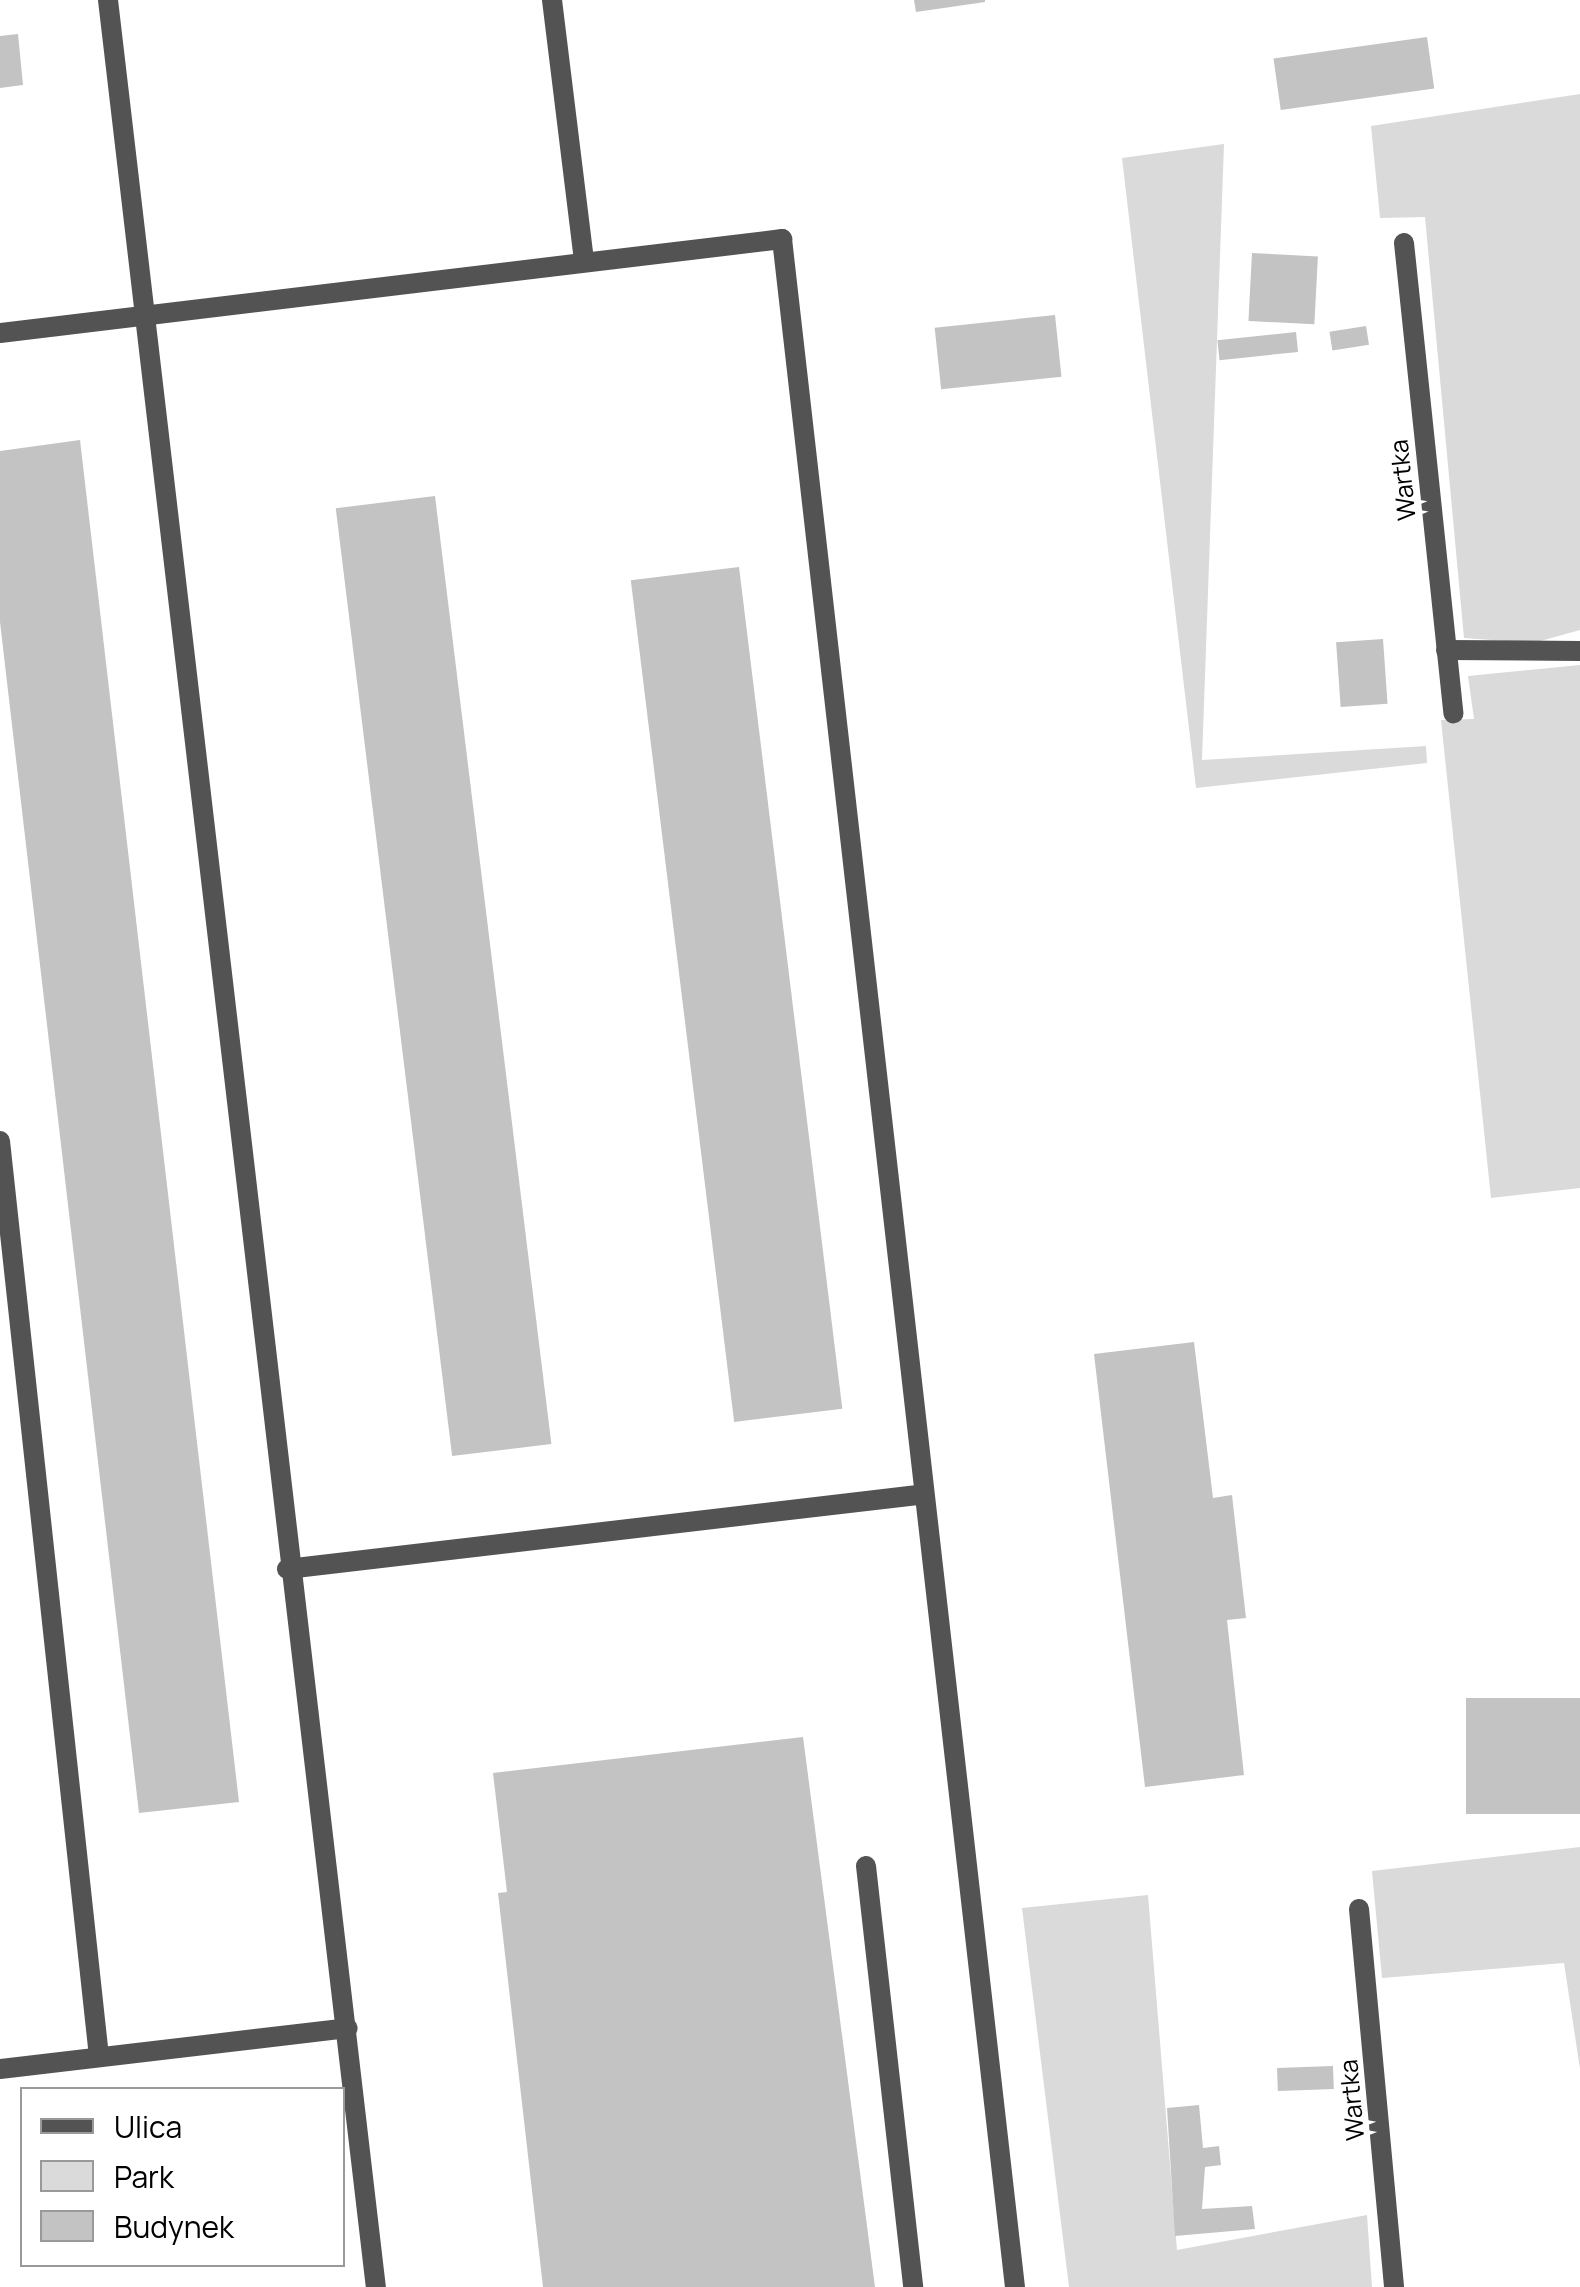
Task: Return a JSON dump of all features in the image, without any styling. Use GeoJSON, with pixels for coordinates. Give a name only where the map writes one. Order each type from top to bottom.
{"type":"FeatureCollection","features":[{"type":"Feature","properties":{"kind":"street"},"geometry":{"type":"LineString","coordinates":[[108,0],[287,1569],[348,2028],[376,2287]]}},
{"type":"Feature","properties":{"kind":"street"},"geometry":{"type":"LineString","coordinates":[[552,0],[584,262]]}},
{"type":"Feature","properties":{"kind":"street"},"geometry":{"type":"LineString","coordinates":[[0,332],[782,239],[918,1495],[1015,2287]]}},
{"type":"Feature","properties":{"kind":"street","name":"Wartka"},"geometry":{"type":"LineString","coordinates":[[1404,243],[1453,713]]}},
{"type":"Feature","properties":{"kind":"street"},"geometry":{"type":"LineString","coordinates":[[1446,650],[1580,652]]}},
{"type":"Feature","properties":{"kind":"street"},"geometry":{"type":"LineString","coordinates":[[0,1141],[98,2057]]}},
{"type":"Feature","properties":{"kind":"street"},"geometry":{"type":"LineString","coordinates":[[287,1569],[918,1495]]}},
{"type":"Feature","properties":{"kind":"street"},"geometry":{"type":"LineString","coordinates":[[866,1866],[913,2287]]}},
{"type":"Feature","properties":{"kind":"street","name":"Wartka"},"geometry":{"type":"LineString","coordinates":[[1359,1909],[1394,2287]]}},
{"type":"Feature","properties":{"kind":"street"},"geometry":{"type":"LineString","coordinates":[[0,2069],[348,2028]]}},
{"type":"Feature","properties":{"kind":"green space"},"geometry":{"type":"Polygon","coordinates":[[[1580,94],[1580,630],[1533,643],[1464,638],[1425,217],[1380,218],[1371,126],[1580,94]]]}},
{"type":"Feature","properties":{"kind":"green space"},"geometry":{"type":"Polygon","coordinates":[[[1224,144],[1202,760],[1426,746],[1427,763],[1196,788],[1122,158],[1224,144]]]}},
{"type":"Feature","properties":{"kind":"green space"},"geometry":{"type":"Polygon","coordinates":[[[1580,665],[1580,1188],[1491,1198],[1441,720],[1474,719],[1468,676],[1580,665]]]}},
{"type":"Feature","properties":{"kind":"green space"},"geometry":{"type":"Polygon","coordinates":[[[1580,1847],[1580,2069],[1564,1963],[1382,1978],[1372,1871],[1580,1847]]]}},
{"type":"Feature","properties":{"kind":"green space"},"geometry":{"type":"Polygon","coordinates":[[[1148,1895],[1177,2250],[1367,2215],[1372,2287],[1069,2287],[1022,1908],[1148,1895]]]}},
{"type":"Feature","properties":{"kind":"building"},"geometry":{"type":"Polygon","coordinates":[[[914,0],[985,0],[985,2],[916,12],[914,0]]]}},
{"type":"Feature","properties":{"kind":"building"},"geometry":{"type":"Polygon","coordinates":[[[18,34],[23,85],[0,88],[0,36],[18,34]]]}},
{"type":"Feature","properties":{"kind":"building"},"geometry":{"type":"Polygon","coordinates":[[[1427,37],[1434,88],[1281,110],[1274,59],[1427,37]]]}},
{"type":"Feature","properties":{"kind":"building"},"geometry":{"type":"Polygon","coordinates":[[[1252,253],[1318,256],[1314,324],[1248,321],[1252,253]]]}},
{"type":"Feature","properties":{"kind":"building"},"geometry":{"type":"Polygon","coordinates":[[[1055,315],[1061,377],[941,389],[935,328],[1055,315]]]}},
{"type":"Feature","properties":{"kind":"building"},"geometry":{"type":"Polygon","coordinates":[[[1366,326],[1369,345],[1332,351],[1329,332],[1366,326]]]}},
{"type":"Feature","properties":{"kind":"building"},"geometry":{"type":"Polygon","coordinates":[[[1296,332],[1298,352],[1220,360],[1217,340],[1296,332]]]}},
{"type":"Feature","properties":{"kind":"building"},"geometry":{"type":"Polygon","coordinates":[[[80,440],[239,1802],[139,1813],[0,622],[0,451],[80,440]]]}},
{"type":"Feature","properties":{"kind":"building"},"geometry":{"type":"Polygon","coordinates":[[[435,496],[551,1444],[452,1456],[336,508],[435,496]]]}},
{"type":"Feature","properties":{"kind":"building"},"geometry":{"type":"Polygon","coordinates":[[[739,567],[842,1409],[734,1422],[631,580],[739,567]]]}},
{"type":"Feature","properties":{"kind":"building"},"geometry":{"type":"Polygon","coordinates":[[[1383,639],[1388,704],[1341,707],[1336,642],[1383,639]]]}},
{"type":"Feature","properties":{"kind":"building"},"geometry":{"type":"Polygon","coordinates":[[[1194,1342],[1213,1498],[1232,1495],[1246,1618],[1227,1620],[1244,1775],[1145,1787],[1094,1354],[1194,1342]]]}},
{"type":"Feature","properties":{"kind":"building"},"geometry":{"type":"Polygon","coordinates":[[[1466,1698],[1580,1698],[1580,1814],[1466,1814],[1466,1698]]]}},
{"type":"Feature","properties":{"kind":"building"},"geometry":{"type":"Polygon","coordinates":[[[803,1737],[875,2287],[543,2287],[498,1893],[507,1892],[493,1773],[803,1737]]]}},
{"type":"Feature","properties":{"kind":"building"},"geometry":{"type":"Polygon","coordinates":[[[1333,2066],[1334,2089],[1278,2091],[1277,2068],[1333,2066]]]}},
{"type":"Feature","properties":{"kind":"building"},"geometry":{"type":"Polygon","coordinates":[[[1199,2105],[1203,2148],[1219,2146],[1221,2165],[1205,2167],[1202,2209],[1252,2206],[1255,2229],[1175,2236],[1167,2108],[1199,2105]]]}}]}
